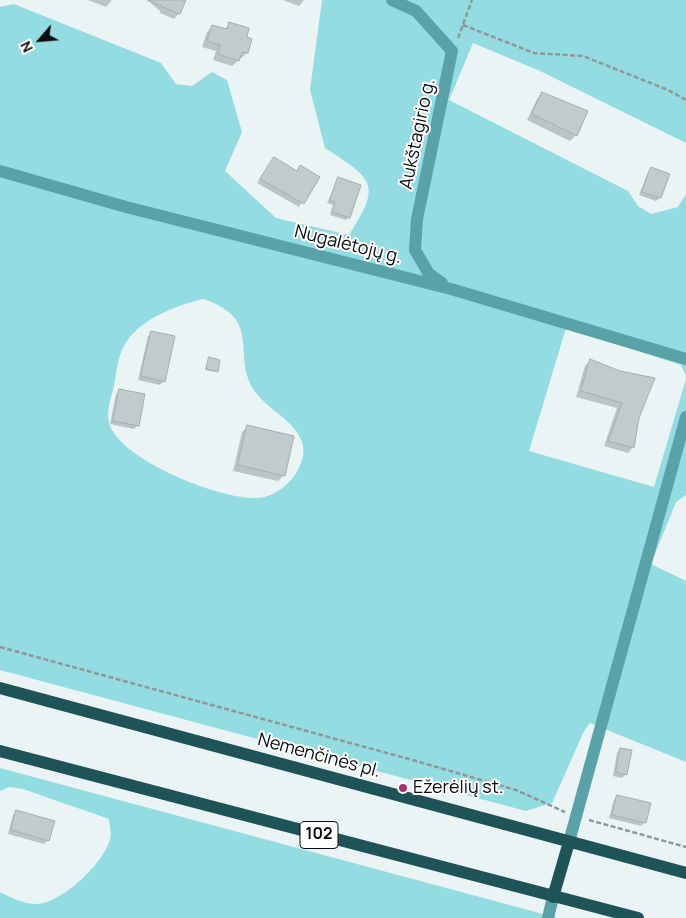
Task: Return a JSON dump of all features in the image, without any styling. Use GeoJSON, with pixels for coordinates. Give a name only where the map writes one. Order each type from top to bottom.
{"type":"FeatureCollection","features":[{"type":"Feature","properties":{"kind":"main road","name":"Nemenčinės pl."},"geometry":{"type":"LineString","coordinates":[[0,688],[686,873]]}},
{"type":"Feature","properties":{"kind":"main road","name":"102"},"geometry":{"type":"LineString","coordinates":[[0,750],[638,918]]}},
{"type":"Feature","properties":{"kind":"main road"},"geometry":{"type":"LineString","coordinates":[[553,897],[568,842]]}},
{"type":"Feature","properties":{"kind":"street"},"geometry":{"type":"LineString","coordinates":[[392,0],[416,11],[452,51]]}},
{"type":"Feature","properties":{"kind":"street","name":"Aukštagirio g."},"geometry":{"type":"LineString","coordinates":[[451,289],[429,274],[415,250],[417,219],[452,51]]}},
{"type":"Feature","properties":{"kind":"street","name":"Nugalėtojų g."},"geometry":{"type":"LineString","coordinates":[[0,171],[126,207],[451,289],[686,359]]}},
{"type":"Feature","properties":{"kind":"street"},"geometry":{"type":"LineString","coordinates":[[568,842],[686,418]]}},
{"type":"Feature","properties":{"kind":"street"},"geometry":{"type":"LineString","coordinates":[[548,918],[553,897]]}},
{"type":"Feature","properties":{"kind":"path"},"geometry":{"type":"LineString","coordinates":[[452,51],[472,0]]}},
{"type":"Feature","properties":{"kind":"path"},"geometry":{"type":"LineString","coordinates":[[463,25],[534,53],[583,56],[668,90],[686,100]]}},
{"type":"Feature","properties":{"kind":"path"},"geometry":{"type":"LineString","coordinates":[[0,647],[516,790],[576,817],[686,847]]}},
{"type":"Feature","properties":{"kind":"shaded area"},"geometry":{"type":"Polygon","coordinates":[[[322,0],[686,0],[686,143],[540,71],[473,43],[449,100],[628,191],[638,206],[651,214],[678,207],[686,194],[686,376],[681,365],[566,328],[529,451],[654,487],[686,379],[686,495],[676,502],[651,564],[686,581],[686,762],[590,723],[584,731],[552,803],[526,811],[0,670],[0,7],[14,4],[161,63],[176,84],[192,86],[212,72],[227,80],[242,132],[225,171],[276,218],[349,235],[366,204],[369,193],[367,184],[362,175],[353,167],[325,148],[310,90],[322,0]],[[203,299],[159,315],[138,329],[124,346],[118,362],[108,417],[114,433],[125,445],[140,457],[159,468],[202,487],[242,497],[258,498],[271,495],[292,479],[301,464],[303,447],[299,435],[294,428],[256,393],[245,366],[240,328],[234,317],[222,308],[203,299]]]}},
{"type":"Feature","properties":{"kind":"shaded area"},"geometry":{"type":"Polygon","coordinates":[[[0,768],[558,918],[0,918],[0,892],[32,904],[47,902],[58,897],[91,870],[106,849],[111,834],[109,819],[23,789],[9,787],[0,791],[0,768]]]}},
{"type":"Feature","properties":{"kind":"building"},"geometry":{"type":"Polygon","coordinates":[[[148,0],[186,0],[180,14],[148,0]]]}},
{"type":"Feature","properties":{"kind":"building"},"geometry":{"type":"Polygon","coordinates":[[[229,22],[249,28],[247,37],[252,39],[248,53],[242,52],[239,61],[218,54],[220,45],[207,41],[212,25],[227,29],[229,22]]]}},
{"type":"Feature","properties":{"kind":"building"},"geometry":{"type":"Polygon","coordinates":[[[542,92],[588,111],[577,136],[532,114],[542,92]]]}},
{"type":"Feature","properties":{"kind":"building"},"geometry":{"type":"Polygon","coordinates":[[[274,157],[297,171],[300,165],[320,177],[304,204],[260,179],[274,157]]]}},
{"type":"Feature","properties":{"kind":"building"},"geometry":{"type":"Polygon","coordinates":[[[651,167],[670,174],[661,198],[642,192],[651,167]]]}},
{"type":"Feature","properties":{"kind":"building"},"geometry":{"type":"Polygon","coordinates":[[[338,177],[361,185],[350,218],[332,212],[335,202],[330,200],[338,177]]]}},
{"type":"Feature","properties":{"kind":"building"},"geometry":{"type":"Polygon","coordinates":[[[151,331],[175,336],[165,382],[141,376],[151,331]]]}},
{"type":"Feature","properties":{"kind":"building"},"geometry":{"type":"Polygon","coordinates":[[[209,357],[220,360],[218,372],[206,369],[209,357]]]}},
{"type":"Feature","properties":{"kind":"building"},"geometry":{"type":"Polygon","coordinates":[[[590,359],[620,371],[655,378],[639,418],[634,448],[608,441],[622,403],[581,391],[590,359]]]}},
{"type":"Feature","properties":{"kind":"building"},"geometry":{"type":"Polygon","coordinates":[[[119,389],[145,394],[139,426],[113,421],[119,389]]]}},
{"type":"Feature","properties":{"kind":"building"},"geometry":{"type":"Polygon","coordinates":[[[247,425],[294,436],[285,476],[238,465],[247,425]]]}},
{"type":"Feature","properties":{"kind":"building"},"geometry":{"type":"Polygon","coordinates":[[[620,748],[632,750],[627,775],[616,772],[620,748]]]}},
{"type":"Feature","properties":{"kind":"building"},"geometry":{"type":"Polygon","coordinates":[[[617,795],[651,803],[646,823],[612,815],[617,795]]]}},
{"type":"Feature","properties":{"kind":"building"},"geometry":{"type":"Polygon","coordinates":[[[16,810],[55,821],[49,841],[11,830],[16,810]]]}},
{"type":"Feature","properties":{"kind":"place","name":"Ežerėlių st."},"geometry":{"type":"Point","coordinates":[403,788]}}]}
